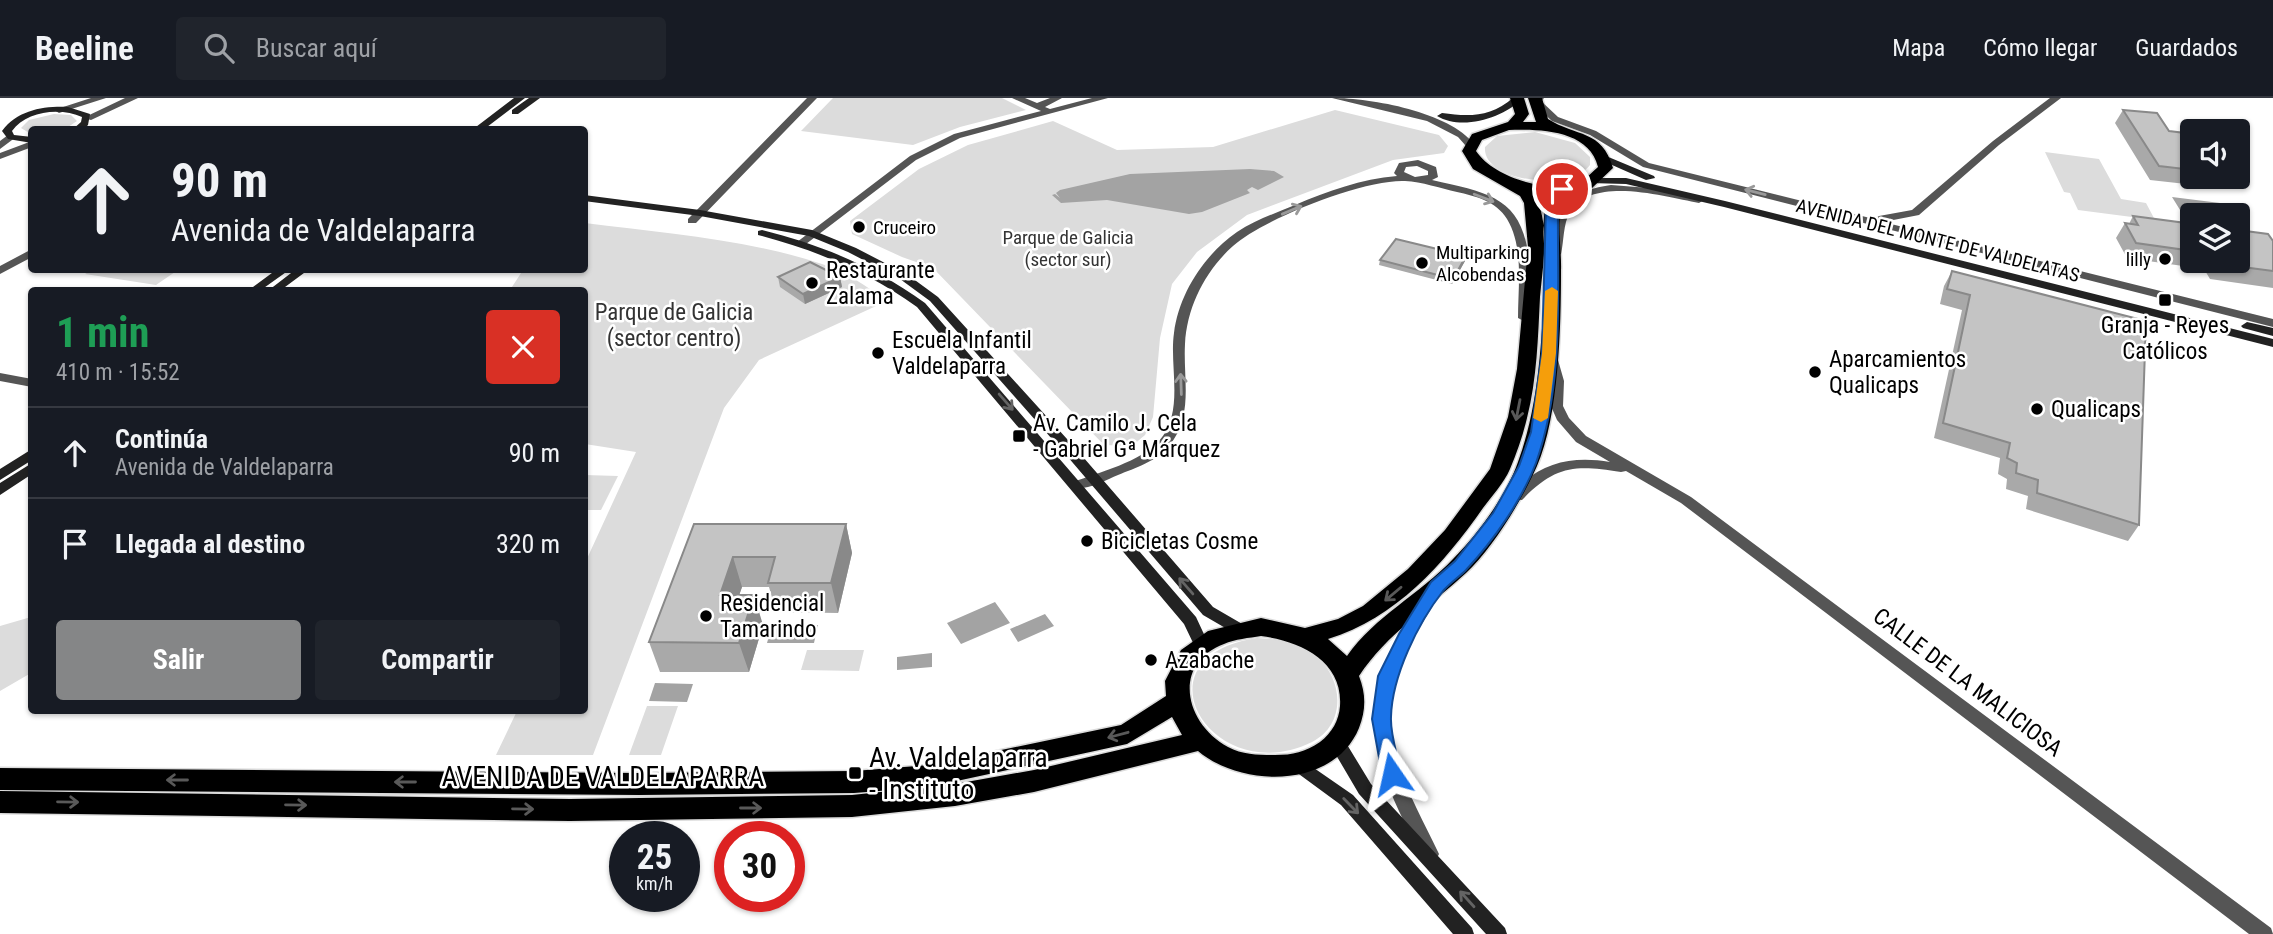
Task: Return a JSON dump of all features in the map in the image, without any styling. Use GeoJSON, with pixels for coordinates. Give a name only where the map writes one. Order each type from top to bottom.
{"type":"FeatureCollection","features":[{"type":"Feature","properties":{"kind":"highway"},"geometry":{"type":"LineString","coordinates":[[1510,126],[1522,114],[1517,98]]}},
{"type":"Feature","properties":{"kind":"highway"},"geometry":{"type":"LineString","coordinates":[[1509,183],[1562,189],[1593,181],[1606,168],[1600,150],[1588,141],[1554,129],[1542,121],[1537,99]]}},
{"type":"Feature","properties":{"kind":"highway"},"geometry":{"type":"LineString","coordinates":[[1306,637],[1346,625],[1371,612],[1416,575],[1453,535],[1500,470],[1518,417],[1526,369],[1536,247],[1532,203],[1526,193],[1475,165],[1468,154],[1469,144],[1477,135],[1489,129],[1510,126],[1554,129]]}},
{"type":"Feature","properties":{"kind":"highway"},"geometry":{"type":"LineString","coordinates":[[1347,674],[1367,645],[1461,565],[1499,516],[1527,466],[1538,432],[1549,353],[1553,272],[1552,205],[1562,189]]}},
{"type":"Feature","properties":{"kind":"highway"},"geometry":{"type":"LineString","coordinates":[[1261,627],[1306,637],[1337,660],[1347,674],[1353,692],[1354,710],[1348,727],[1337,743],[1320,756],[1298,764],[1272,767],[1245,764],[1220,755],[1199,741],[1184,722],[1176,702],[1176,685],[1180,670],[1201,645],[1218,635],[1261,627]]}},
{"type":"Feature","properties":{"kind":"highway","name":"AVENIDA DE VALDELAPARRA"},"geometry":{"type":"LineString","coordinates":[[0,779],[639,784],[854,782],[929,776],[1127,734],[1176,702]]}},
{"type":"Feature","properties":{"kind":"highway","name":"AVENIDA DE VALDELAPARRA"},"geometry":{"type":"LineString","coordinates":[[0,802],[558,810],[852,806],[955,795],[1034,781],[1199,741]]}},
{"type":"Feature","properties":{"kind":"street"},"geometry":{"type":"LineString","coordinates":[[0,117],[26,116],[58,110],[101,98]]}},
{"type":"Feature","properties":{"kind":"street"},"geometry":{"type":"LineString","coordinates":[[81,126],[88,118],[133,98]]}},
{"type":"Feature","properties":{"kind":"street"},"geometry":{"type":"LineString","coordinates":[[482,126],[520,98]]}},
{"type":"Feature","properties":{"kind":"street"},"geometry":{"type":"LineString","coordinates":[[496,126],[535,98]]}},
{"type":"Feature","properties":{"kind":"street"},"geometry":{"type":"LineString","coordinates":[[696,217],[812,98]]}},
{"type":"Feature","properties":{"kind":"street"},"geometry":{"type":"LineString","coordinates":[[1017,98],[1050,112]]}},
{"type":"Feature","properties":{"kind":"street"},"geometry":{"type":"LineString","coordinates":[[1037,107],[1057,98]]}},
{"type":"Feature","properties":{"kind":"street"},"geometry":{"type":"LineString","coordinates":[[802,242],[913,158],[957,136],[1103,98]]}},
{"type":"Feature","properties":{"kind":"street"},"geometry":{"type":"LineString","coordinates":[[1337,98],[1439,121],[1460,131],[1469,144]]}},
{"type":"Feature","properties":{"kind":"street"},"geometry":{"type":"LineString","coordinates":[[1364,98],[1484,125],[1510,126]]}},
{"type":"Feature","properties":{"kind":"street"},"geometry":{"type":"LineString","coordinates":[[1442,116],[1465,119],[1496,115],[1517,98]]}},
{"type":"Feature","properties":{"kind":"street"},"geometry":{"type":"LineString","coordinates":[[1866,220],[1915,213],[1996,143],[2056,98]]}},
{"type":"Feature","properties":{"kind":"street"},"geometry":{"type":"LineString","coordinates":[[1537,99],[1555,119],[1592,133],[1646,164],[2273,323]]}},
{"type":"Feature","properties":{"kind":"street"},"geometry":{"type":"LineString","coordinates":[[58,110],[80,112],[88,118]]}},
{"type":"Feature","properties":{"kind":"street"},"geometry":{"type":"LineString","coordinates":[[0,146],[14,122],[26,116]]}},
{"type":"Feature","properties":{"kind":"street"},"geometry":{"type":"LineString","coordinates":[[6,132],[28,140]]}},
{"type":"Feature","properties":{"kind":"street"},"geometry":{"type":"LineString","coordinates":[[0,156],[28,144]]}},
{"type":"Feature","properties":{"kind":"street","name":"AVENIDA DEL MONTE DE VALDELATAS"},"geometry":{"type":"LineString","coordinates":[[1605,159],[1636,174],[2273,331]]}},
{"type":"Feature","properties":{"kind":"street"},"geometry":{"type":"LineString","coordinates":[[1406,178],[1398,170],[1407,164],[1424,164],[1435,172],[1430,179],[1419,180]]}},
{"type":"Feature","properties":{"kind":"street"},"geometry":{"type":"LineString","coordinates":[[1078,485],[1129,464],[1162,446],[1175,424],[1181,402],[1180,332],[1187,303],[1200,277],[1224,250],[1254,227],[1354,185],[1406,178],[1478,195],[1505,208],[1521,238],[1526,369]]}},
{"type":"Feature","properties":{"kind":"street","name":"AVENIDA DEL MONTE DE VALDELATAS"},"geometry":{"type":"LineString","coordinates":[[1593,181],[1626,181],[1725,204],[2273,343]]}},
{"type":"Feature","properties":{"kind":"street"},"geometry":{"type":"LineString","coordinates":[[1553,272],[1563,216],[1570,204],[1580,196],[1603,188],[1629,189],[1725,204]]}},
{"type":"Feature","properties":{"kind":"street"},"geometry":{"type":"LineString","coordinates":[[588,199],[812,233],[883,266],[934,299],[1208,611],[1239,629]]}},
{"type":"Feature","properties":{"kind":"street"},"geometry":{"type":"LineString","coordinates":[[588,207],[696,217],[802,242],[841,256],[892,283],[920,305],[1078,485],[1191,621],[1201,645]]}},
{"type":"Feature","properties":{"kind":"street"},"geometry":{"type":"LineString","coordinates":[[1915,213],[1921,225],[1939,238]]}},
{"type":"Feature","properties":{"kind":"street"},"geometry":{"type":"LineString","coordinates":[[0,271],[28,254]]}},
{"type":"Feature","properties":{"kind":"street"},"geometry":{"type":"LineString","coordinates":[[258,287],[279,273]]}},
{"type":"Feature","properties":{"kind":"street"},"geometry":{"type":"LineString","coordinates":[[278,287],[298,273]]}},
{"type":"Feature","properties":{"kind":"street"},"geometry":{"type":"LineString","coordinates":[[2206,307],[2273,331]]}},
{"type":"Feature","properties":{"kind":"street","name":"CALLE DE LA MALICIOSA"},"geometry":{"type":"LineString","coordinates":[[1549,353],[1558,381],[1558,406],[1569,429],[1604,454],[1642,472],[1686,500],[2264,934]]}},
{"type":"Feature","properties":{"kind":"street"},"geometry":{"type":"LineString","coordinates":[[0,377],[28,382]]}},
{"type":"Feature","properties":{"kind":"street"},"geometry":{"type":"LineString","coordinates":[[0,475],[28,456]]}},
{"type":"Feature","properties":{"kind":"street"},"geometry":{"type":"LineString","coordinates":[[1499,516],[1537,475],[1555,467],[1580,463],[1642,472]]}},
{"type":"Feature","properties":{"kind":"street"},"geometry":{"type":"LineString","coordinates":[[0,490],[28,470]]}},
{"type":"Feature","properties":{"kind":"street"},"geometry":{"type":"LineString","coordinates":[[1435,864],[1392,774],[1381,719],[1387,676],[1405,639],[1437,586]]}},
{"type":"Feature","properties":{"kind":"street"},"geometry":{"type":"LineString","coordinates":[[1337,743],[1366,789],[1498,934]]}},
{"type":"Feature","properties":{"kind":"street"},"geometry":{"type":"LineString","coordinates":[[1298,764],[1347,800],[1465,934]]}},
{"type":"Feature","properties":{"kind":"green space"},"geometry":{"type":"Polygon","coordinates":[[[833,98],[1002,98],[1026,110],[960,127],[913,145],[801,131],[833,98]]]}},
{"type":"Feature","properties":{"kind":"green space","name":"Parque de Galicia (sector sur)"},"geometry":{"type":"Polygon","coordinates":[[[1335,110],[1439,135],[1448,146],[1444,153],[1393,160],[1247,215],[1197,252],[1172,284],[1160,338],[1153,417],[1145,435],[1132,446],[1104,445],[933,268],[852,234],[850,221],[919,169],[968,145],[1053,121],[1117,150],[1213,147],[1335,110]]]}},
{"type":"Feature","properties":{"kind":"green space"},"geometry":{"type":"Polygon","coordinates":[[[54,114],[71,115],[77,121],[70,126],[28,126],[28,132],[21,128],[29,120],[54,114]]]}},
{"type":"Feature","properties":{"kind":"green space"},"geometry":{"type":"Polygon","coordinates":[[[1535,132],[1575,143],[1590,157],[1590,165],[1580,173],[1566,178],[1530,179],[1498,169],[1488,159],[1485,147],[1497,136],[1535,132]]]}},
{"type":"Feature","properties":{"kind":"green space"},"geometry":{"type":"Polygon","coordinates":[[[2045,152],[2099,159],[2121,199],[2146,203],[2155,220],[2078,210],[2070,193],[2064,192],[2045,152]]]}},
{"type":"Feature","properties":{"kind":"green space","name":"Parque de Galicia (sector centro)"},"geometry":{"type":"Polygon","coordinates":[[[588,223],[704,238],[793,255],[839,271],[887,301],[759,360],[724,408],[593,755],[496,755],[516,714],[588,714],[588,556],[636,452],[588,444],[588,287],[512,287],[521,273],[588,273],[588,223]]]}},
{"type":"Feature","properties":{"kind":"green space"},"geometry":{"type":"Polygon","coordinates":[[[87,273],[174,273],[156,285],[87,273]]]}},
{"type":"Feature","properties":{"kind":"green space"},"geometry":{"type":"Polygon","coordinates":[[[588,475],[618,476],[601,510],[588,510],[588,475]]]}},
{"type":"Feature","properties":{"kind":"green space"},"geometry":{"type":"Polygon","coordinates":[[[28,618],[28,675],[0,691],[0,626],[28,618]]]}},
{"type":"Feature","properties":{"kind":"green space"},"geometry":{"type":"Polygon","coordinates":[[[1257,638],[1281,641],[1303,648],[1317,657],[1332,678],[1336,690],[1336,714],[1331,725],[1312,742],[1276,752],[1244,749],[1218,736],[1200,716],[1192,692],[1198,669],[1219,650],[1257,638]]]}},
{"type":"Feature","properties":{"kind":"green space"},"geometry":{"type":"Polygon","coordinates":[[[807,650],[864,650],[859,671],[801,670],[807,650]]]}},
{"type":"Feature","properties":{"kind":"green space"},"geometry":{"type":"Polygon","coordinates":[[[647,706],[678,706],[661,755],[629,755],[647,706]]]}},
{"type":"Feature","properties":{"kind":"shaded area"},"geometry":{"type":"Polygon","coordinates":[[[1250,169],[1274,171],[1284,177],[1258,190],[1252,187],[1247,190],[1250,193],[1202,212],[1189,214],[1107,200],[1061,203],[1052,195],[1060,198],[1056,193],[1060,190],[1130,174],[1250,169]]]}},
{"type":"Feature","properties":{"kind":"shaded area"},"geometry":{"type":"Polygon","coordinates":[[[2172,197],[2220,203],[2180,203],[2180,210],[2172,197]]]}},
{"type":"Feature","properties":{"kind":"shaded area"},"geometry":{"type":"Polygon","coordinates":[[[995,602],[1010,623],[961,644],[947,623],[995,602]]]}},
{"type":"Feature","properties":{"kind":"shaded area"},"geometry":{"type":"Polygon","coordinates":[[[1045,614],[1054,626],[1018,642],[1010,629],[1045,614]]]}},
{"type":"Feature","properties":{"kind":"shaded area"},"geometry":{"type":"Polygon","coordinates":[[[772,625],[818,625],[814,643],[767,643],[772,625]]]}},
{"type":"Feature","properties":{"kind":"shaded area"},"geometry":{"type":"Polygon","coordinates":[[[932,653],[932,667],[897,670],[897,657],[932,653]]]}},
{"type":"Feature","properties":{"kind":"shaded area"},"geometry":{"type":"Polygon","coordinates":[[[655,683],[693,684],[687,702],[649,701],[655,683]]]}},
{"type":"Feature","properties":{"kind":"building"},"geometry":{"type":"Polygon","coordinates":[[[2123,110],[2157,113],[2169,131],[2180,132],[2180,168],[2159,166],[2123,110]]]}},
{"type":"Feature","properties":{"kind":"building"},"geometry":{"type":"Polygon","coordinates":[[[2133,216],[2180,222],[2180,249],[2136,243],[2125,223],[2138,225],[2133,216]]]}},
{"type":"Feature","properties":{"kind":"building"},"geometry":{"type":"Polygon","coordinates":[[[2250,232],[2268,234],[2273,241],[2273,271],[2250,268],[2250,232]]]}},
{"type":"Feature","properties":{"kind":"building","name":"Multiparking Alcobendas"},"geometry":{"type":"Polygon","coordinates":[[[1396,239],[1466,256],[1453,279],[1380,260],[1396,239]]]}},
{"type":"Feature","properties":{"kind":"building"},"geometry":{"type":"Polygon","coordinates":[[[810,262],[840,277],[803,294],[778,277],[810,262]]]}},
{"type":"Feature","properties":{"kind":"building","name":"Qualicaps"},"geometry":{"type":"Polygon","coordinates":[[[1952,271],[2146,321],[2139,525],[2037,493],[2038,480],[2016,473],[2017,463],[2007,458],[2010,443],[1943,423],[1970,295],[1947,289],[1952,271]]]}},
{"type":"Feature","properties":{"kind":"building"},"geometry":{"type":"Polygon","coordinates":[[[694,524],[846,524],[831,583],[768,583],[775,557],[733,557],[720,595],[754,595],[739,643],[649,642],[694,524]]]}},
{"type":"Feature","properties":{"kind":"slow traffic"},"geometry":{"type":"LineString","coordinates":[[1541,418],[1549,353],[1552,291]]}},
{"type":"Feature","properties":{"kind":"place","name":"Cruceiro"},"geometry":{"type":"Point","coordinates":[859,227]}},
{"type":"Feature","properties":{"kind":"place","name":"lilly"},"geometry":{"type":"Point","coordinates":[2165,259]}},
{"type":"Feature","properties":{"kind":"place","name":"Multiparking Alcobendas"},"geometry":{"type":"Point","coordinates":[1422,263]}},
{"type":"Feature","properties":{"kind":"place","name":"Restaurante Zalama"},"geometry":{"type":"Point","coordinates":[812,283]}},
{"type":"Feature","properties":{"kind":"place","name":"Granja - Reyes Católicos"},"geometry":{"type":"Point","coordinates":[2165,300]}},
{"type":"Feature","properties":{"kind":"place","name":"Escuela Infantil Valdelaparra"},"geometry":{"type":"Point","coordinates":[878,353]}},
{"type":"Feature","properties":{"kind":"place","name":"Aparcamientos Qualicaps"},"geometry":{"type":"Point","coordinates":[1815,372]}},
{"type":"Feature","properties":{"kind":"place","name":"Qualicaps"},"geometry":{"type":"Point","coordinates":[2037,409]}},
{"type":"Feature","properties":{"kind":"place","name":"Av. Camilo J. Cela - Gabriel Gª Márquez"},"geometry":{"type":"Point","coordinates":[1019,436]}},
{"type":"Feature","properties":{"kind":"place","name":"Bicicletas Cosme"},"geometry":{"type":"Point","coordinates":[1087,541]}},
{"type":"Feature","properties":{"kind":"place","name":"Residencial Tamarindo"},"geometry":{"type":"Point","coordinates":[706,616]}},
{"type":"Feature","properties":{"kind":"place","name":"Azabache"},"geometry":{"type":"Point","coordinates":[1151,660]}},
{"type":"Feature","properties":{"kind":"place","name":"Av. Valdelaparra - Instituto"},"geometry":{"type":"Point","coordinates":[855,773]}},
{"type":"Feature","properties":{"kind":"route"},"geometry":{"type":"LineString","coordinates":[[1392,774],[1381,719],[1387,676],[1405,639],[1437,586],[1461,565],[1499,516],[1527,466],[1538,432],[1549,353],[1553,272],[1552,205],[1562,189]]}}]}
